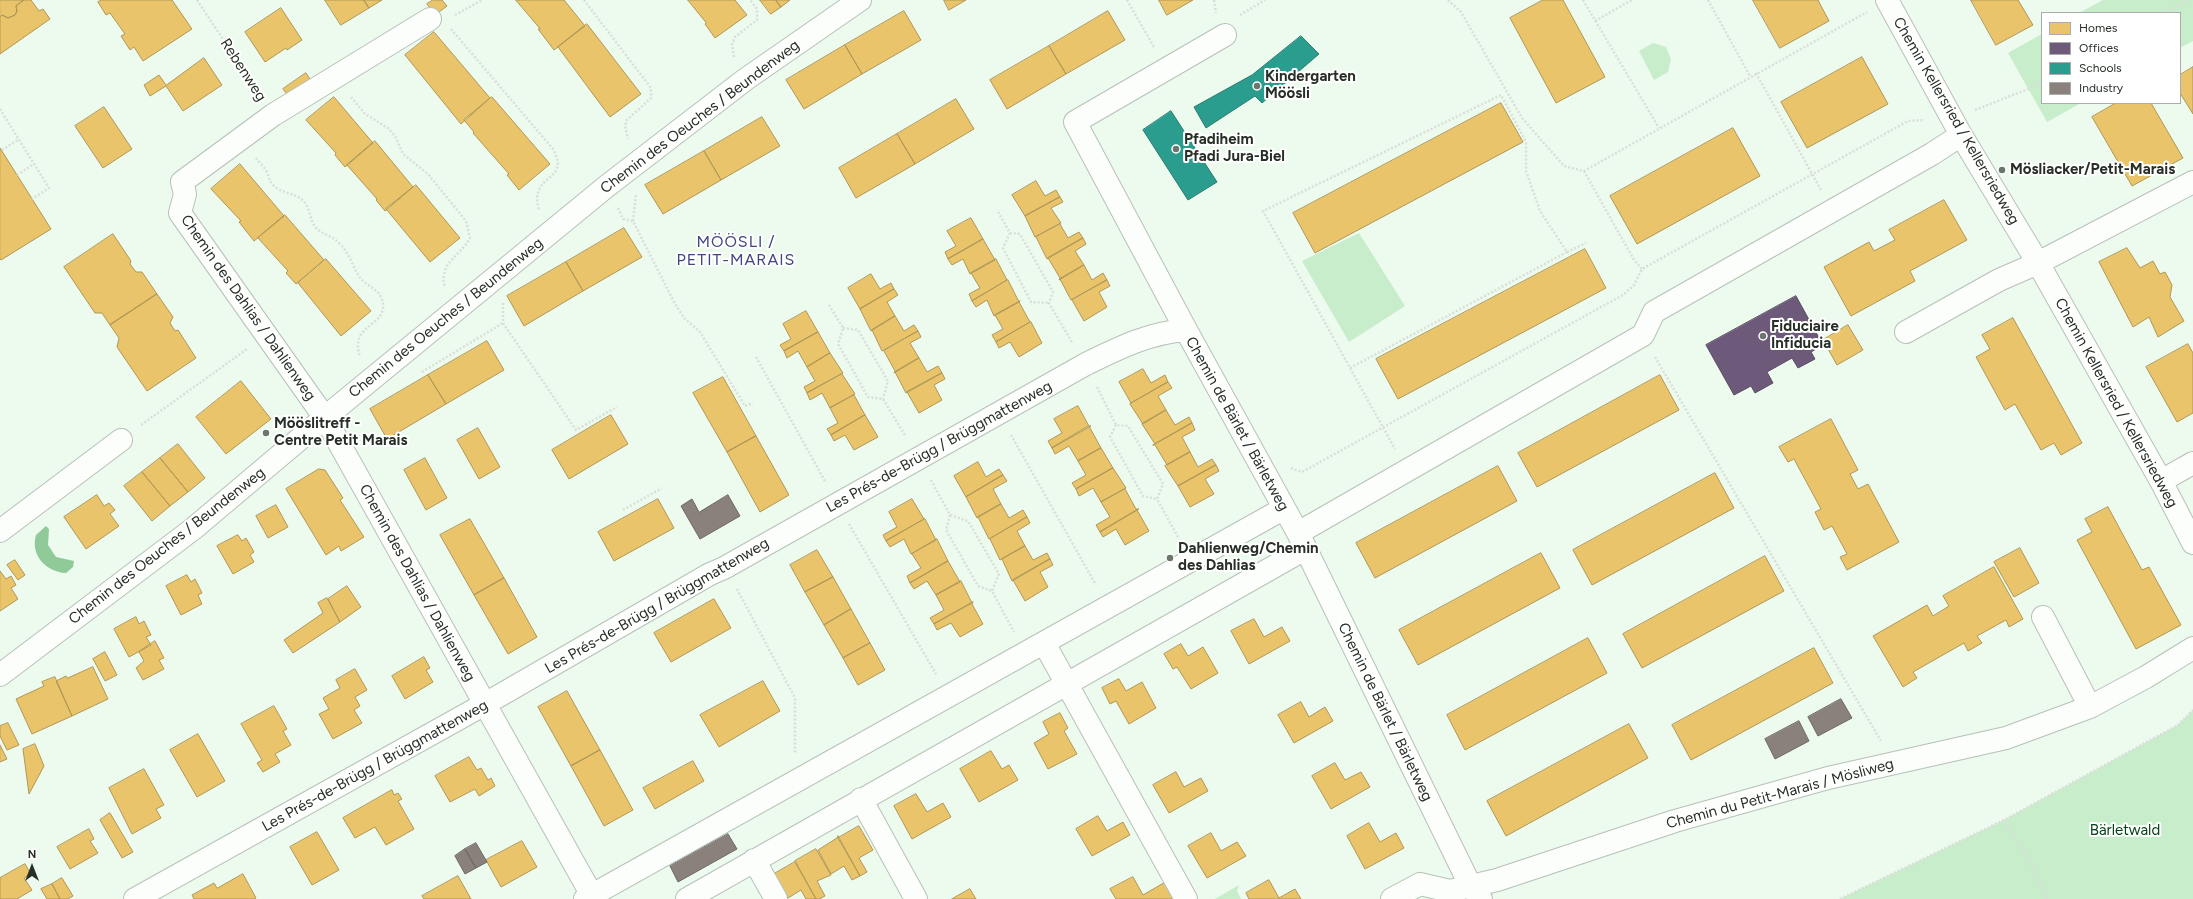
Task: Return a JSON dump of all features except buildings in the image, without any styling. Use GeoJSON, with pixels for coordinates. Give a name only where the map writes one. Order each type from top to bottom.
{"type":"FeatureCollection","features":[{"type":"Feature","properties":{"kind":"street","name":"Chemin des Oeuches / Beundenweg"},"geometry":{"type":"LineString","coordinates":[[0,675],[193,529],[325,418],[607,186],[746,79],[860,0]]}},
{"type":"Feature","properties":{"kind":"street","name":"Chemin Kellersried / Kellersriedweg"},"geometry":{"type":"LineString","coordinates":[[1887,0],[1957,127],[2038,263],[2161,480],[2193,543]]}},
{"type":"Feature","properties":{"kind":"street","name":"Chemin des Dahlias / Dahlienweg"},"geometry":{"type":"LineString","coordinates":[[440,23],[273,115],[182,182],[185,194],[180,213],[325,418],[486,704],[590,898]]}},
{"type":"Feature","properties":{"kind":"street","name":"Chemin de Bärlet / Bärletweg"},"geometry":{"type":"LineString","coordinates":[[1225,35],[1075,122],[1301,541],[1462,893]]}},
{"type":"Feature","properties":{"kind":"street"},"geometry":{"type":"LineString","coordinates":[[687,899],[1065,683],[1301,541],[1407,470],[1643,335],[1654,312],[1832,209],[1932,154],[1957,127]]}},
{"type":"Feature","properties":{"kind":"street"},"geometry":{"type":"LineString","coordinates":[[1906,332],[1999,280],[2038,263],[2193,182]]}},
{"type":"Feature","properties":{"kind":"street","name":"Les Prés-de-Brügg / Brüggmattenweg"},"geometry":{"type":"LineString","coordinates":[[135,899],[486,704],[710,574],[724,568],[1086,364],[1142,338],[1186,330]]}},
{"type":"Feature","properties":{"kind":"street"},"geometry":{"type":"LineString","coordinates":[[0,531],[121,440]]}},
{"type":"Feature","properties":{"kind":"street"},"geometry":{"type":"LineString","coordinates":[[2161,480],[2193,463]]}},
{"type":"Feature","properties":{"kind":"street"},"geometry":{"type":"LineString","coordinates":[[590,898],[795,780],[1283,509]]}},
{"type":"Feature","properties":{"kind":"street"},"geometry":{"type":"LineString","coordinates":[[2043,617],[2090,706]]}},
{"type":"Feature","properties":{"kind":"street"},"geometry":{"type":"LineString","coordinates":[[1044,643],[1186,899]]}},
{"type":"Feature","properties":{"kind":"street","name":"Chemin du Petit-Marais / Mösliweg"},"geometry":{"type":"LineString","coordinates":[[1462,893],[1675,821],[1820,780],[2006,738],[2090,706],[2146,677],[2193,648]]}},
{"type":"Feature","properties":{"kind":"street"},"geometry":{"type":"LineString","coordinates":[[861,799],[916,899]]}},
{"type":"Feature","properties":{"kind":"street"},"geometry":{"type":"LineString","coordinates":[[754,860],[776,899]]}},
{"type":"Feature","properties":{"kind":"street"},"geometry":{"type":"LineString","coordinates":[[1392,899],[1420,884],[1462,893]]}},
{"type":"Feature","properties":{"kind":"path","name":"Rebenweg"},"geometry":{"type":"LineString","coordinates":[[197,0],[263,99]]}},
{"type":"Feature","properties":{"kind":"path"},"geometry":{"type":"LineString","coordinates":[[584,0],[651,88],[651,98],[626,120],[626,134],[629,142]]}},
{"type":"Feature","properties":{"kind":"path"},"geometry":{"type":"LineString","coordinates":[[735,62],[732,52],[732,44],[735,37],[757,20],[757,9],[750,0]]}},
{"type":"Feature","properties":{"kind":"path"},"geometry":{"type":"LineString","coordinates":[[1126,0],[1156,51]]}},
{"type":"Feature","properties":{"kind":"path"},"geometry":{"type":"LineString","coordinates":[[1448,0],[1461,12],[1522,118],[1564,166],[1584,171],[1887,0]]}},
{"type":"Feature","properties":{"kind":"path"},"geometry":{"type":"LineString","coordinates":[[1583,0],[1659,128]]}},
{"type":"Feature","properties":{"kind":"path"},"geometry":{"type":"LineString","coordinates":[[1595,21],[1632,0]]}},
{"type":"Feature","properties":{"kind":"path"},"geometry":{"type":"LineString","coordinates":[[1708,0],[1750,76]]}},
{"type":"Feature","properties":{"kind":"path"},"geometry":{"type":"LineString","coordinates":[[2167,12],[2188,0]]}},
{"type":"Feature","properties":{"kind":"path"},"geometry":{"type":"LineString","coordinates":[[440,23],[484,66],[558,158],[560,165],[557,171],[540,185],[538,189],[536,199],[540,213]]}},
{"type":"Feature","properties":{"kind":"path"},"geometry":{"type":"LineString","coordinates":[[1756,73],[1832,209]]}},
{"type":"Feature","properties":{"kind":"path"},"geometry":{"type":"LineString","coordinates":[[1288,462],[1292,469],[1302,472],[1384,429],[1623,295],[1634,285],[1642,269],[1812,173],[1908,121],[1957,127],[2041,82]]}},
{"type":"Feature","properties":{"kind":"path"},"geometry":{"type":"LineString","coordinates":[[347,92],[365,114],[388,128],[396,136],[403,154],[428,174],[466,221],[470,238],[464,248],[449,260],[444,273],[444,285]]}},
{"type":"Feature","properties":{"kind":"path"},"geometry":{"type":"LineString","coordinates":[[1407,470],[1263,211],[1501,95],[1526,142],[1526,171],[1540,211],[1567,252]]}},
{"type":"Feature","properties":{"kind":"path"},"geometry":{"type":"LineString","coordinates":[[0,109],[49,188],[32,199]]}},
{"type":"Feature","properties":{"kind":"path"},"geometry":{"type":"LineString","coordinates":[[2,150],[19,139]]}},
{"type":"Feature","properties":{"kind":"path"},"geometry":{"type":"LineString","coordinates":[[257,159],[266,171],[269,181],[276,187],[302,199],[306,205],[314,226],[338,241],[349,253],[358,274],[363,280],[374,288],[381,298],[383,308],[380,316],[362,332],[357,340],[360,356]]}},
{"type":"Feature","properties":{"kind":"path"},"geometry":{"type":"LineString","coordinates":[[17,175],[34,164]]}},
{"type":"Feature","properties":{"kind":"path"},"geometry":{"type":"LineString","coordinates":[[1584,171],[1634,260],[1642,269]]}},
{"type":"Feature","properties":{"kind":"path"},"geometry":{"type":"LineString","coordinates":[[607,186],[623,219],[633,221],[666,289],[684,318],[700,332],[745,406],[752,403]]}},
{"type":"Feature","properties":{"kind":"path"},"geometry":{"type":"LineString","coordinates":[[998,212],[1010,233]]}},
{"type":"Feature","properties":{"kind":"path"},"geometry":{"type":"LineString","coordinates":[[1010,233],[1020,234],[1053,292],[1049,303]]}},
{"type":"Feature","properties":{"kind":"path"},"geometry":{"type":"LineString","coordinates":[[1010,233],[1003,248],[1031,302],[1049,303]]}},
{"type":"Feature","properties":{"kind":"path"},"geometry":{"type":"LineString","coordinates":[[1350,368],[1586,243]]}},
{"type":"Feature","properties":{"kind":"path"},"geometry":{"type":"LineString","coordinates":[[504,298],[504,323],[576,430],[617,407]]}},
{"type":"Feature","properties":{"kind":"path"},"geometry":{"type":"LineString","coordinates":[[1049,303],[1086,364],[1116,425]]}},
{"type":"Feature","properties":{"kind":"path"},"geometry":{"type":"LineString","coordinates":[[829,305],[843,328],[838,344],[868,397],[883,399]]}},
{"type":"Feature","properties":{"kind":"path"},"geometry":{"type":"LineString","coordinates":[[843,328],[858,330],[888,381],[883,399],[919,458],[950,515],[946,530],[978,586],[992,591],[1016,636]]}},
{"type":"Feature","properties":{"kind":"path"},"geometry":{"type":"LineString","coordinates":[[121,440],[267,334]]}},
{"type":"Feature","properties":{"kind":"path"},"geometry":{"type":"LineString","coordinates":[[1643,335],[1882,743]]}},
{"type":"Feature","properties":{"kind":"path"},"geometry":{"type":"LineString","coordinates":[[999,413],[1098,590]]}},
{"type":"Feature","properties":{"kind":"path"},"geometry":{"type":"LineString","coordinates":[[1116,425],[1110,437],[1144,496],[1157,499],[1182,544]]}},
{"type":"Feature","properties":{"kind":"path"},"geometry":{"type":"LineString","coordinates":[[1116,425],[1128,426],[1163,484],[1157,499]]}},
{"type":"Feature","properties":{"kind":"path"},"geometry":{"type":"LineString","coordinates":[[623,510],[662,488]]}},
{"type":"Feature","properties":{"kind":"path"},"geometry":{"type":"LineString","coordinates":[[950,515],[968,520],[999,574],[992,591]]}},
{"type":"Feature","properties":{"kind":"path"},"geometry":{"type":"LineString","coordinates":[[744,601],[794,698],[795,780]]}},
{"type":"Feature","properties":{"kind":"path"},"geometry":{"type":"LineString","coordinates":[[1840,899],[2004,820],[2178,724],[2193,710]]}},
{"type":"Feature","properties":{"kind":"path"},"geometry":{"type":"LineString","coordinates":[[2004,820],[2033,867],[2047,899]]}},
{"type":"Feature","properties":{"kind":"green space"},"geometry":{"type":"Polygon","coordinates":[[[2103,0],[2193,0],[2193,41],[2181,47],[2181,12],[2081,12],[2103,0]]]}},
{"type":"Feature","properties":{"kind":"green space"},"geometry":{"type":"Polygon","coordinates":[[[2041,35],[2041,104],[2079,104],[2047,122],[2008,53],[2041,35]]]}},
{"type":"Feature","properties":{"kind":"green space"},"geometry":{"type":"Polygon","coordinates":[[[1653,43],[1666,47],[1671,59],[1668,72],[1654,80],[1639,51],[1653,43]]]}},
{"type":"Feature","properties":{"kind":"green space"},"geometry":{"type":"Polygon","coordinates":[[[1359,233],[1405,306],[1349,342],[1302,261],[1359,233]]]}},
{"type":"Feature","properties":{"kind":"green space","name":"Bärletwald"},"geometry":{"type":"Polygon","coordinates":[[[2193,710],[2193,899],[1840,899],[2004,820],[2178,725],[2193,710]]]}},
{"type":"Feature","properties":{"kind":"green space"},"geometry":{"type":"Polygon","coordinates":[[[1239,885],[1237,891],[1241,899],[1215,899],[1239,885]]]}},
{"type":"Feature","properties":{"kind":"shaded area"},"geometry":{"type":"Polygon","coordinates":[[[46,526],[49,529],[48,545],[56,557],[74,561],[73,567],[66,573],[59,572],[46,566],[41,561],[35,549],[36,535],[46,526]]]}},
{"type":"Feature","properties":{"kind":"place","name":"Kindergarten Möösli"},"geometry":{"type":"Point","coordinates":[1257,86]}},
{"type":"Feature","properties":{"kind":"place","name":"Pfadiheim Pfadi Jura-Biel"},"geometry":{"type":"Point","coordinates":[1176,149]}},
{"type":"Feature","properties":{"kind":"place","name":"Mösliacker/Petit-Marais"},"geometry":{"type":"Point","coordinates":[2002,170]}},
{"type":"Feature","properties":{"kind":"place","name":"Fiduciaire Infiducia"},"geometry":{"type":"Point","coordinates":[1763,336]}},
{"type":"Feature","properties":{"kind":"place","name":"Mööslitreff - Centre Petit Marais"},"geometry":{"type":"Point","coordinates":[266,433]}},
{"type":"Feature","properties":{"kind":"place","name":"Dahlienweg/Chemin des Dahlias"},"geometry":{"type":"Point","coordinates":[1170,558]}},
{"type":"Feature","properties":{"kind":"district","name":"MÖÖSLI / PETIT-MARAIS"},"geometry":{"type":"Point","coordinates":[736,251]}}]}
